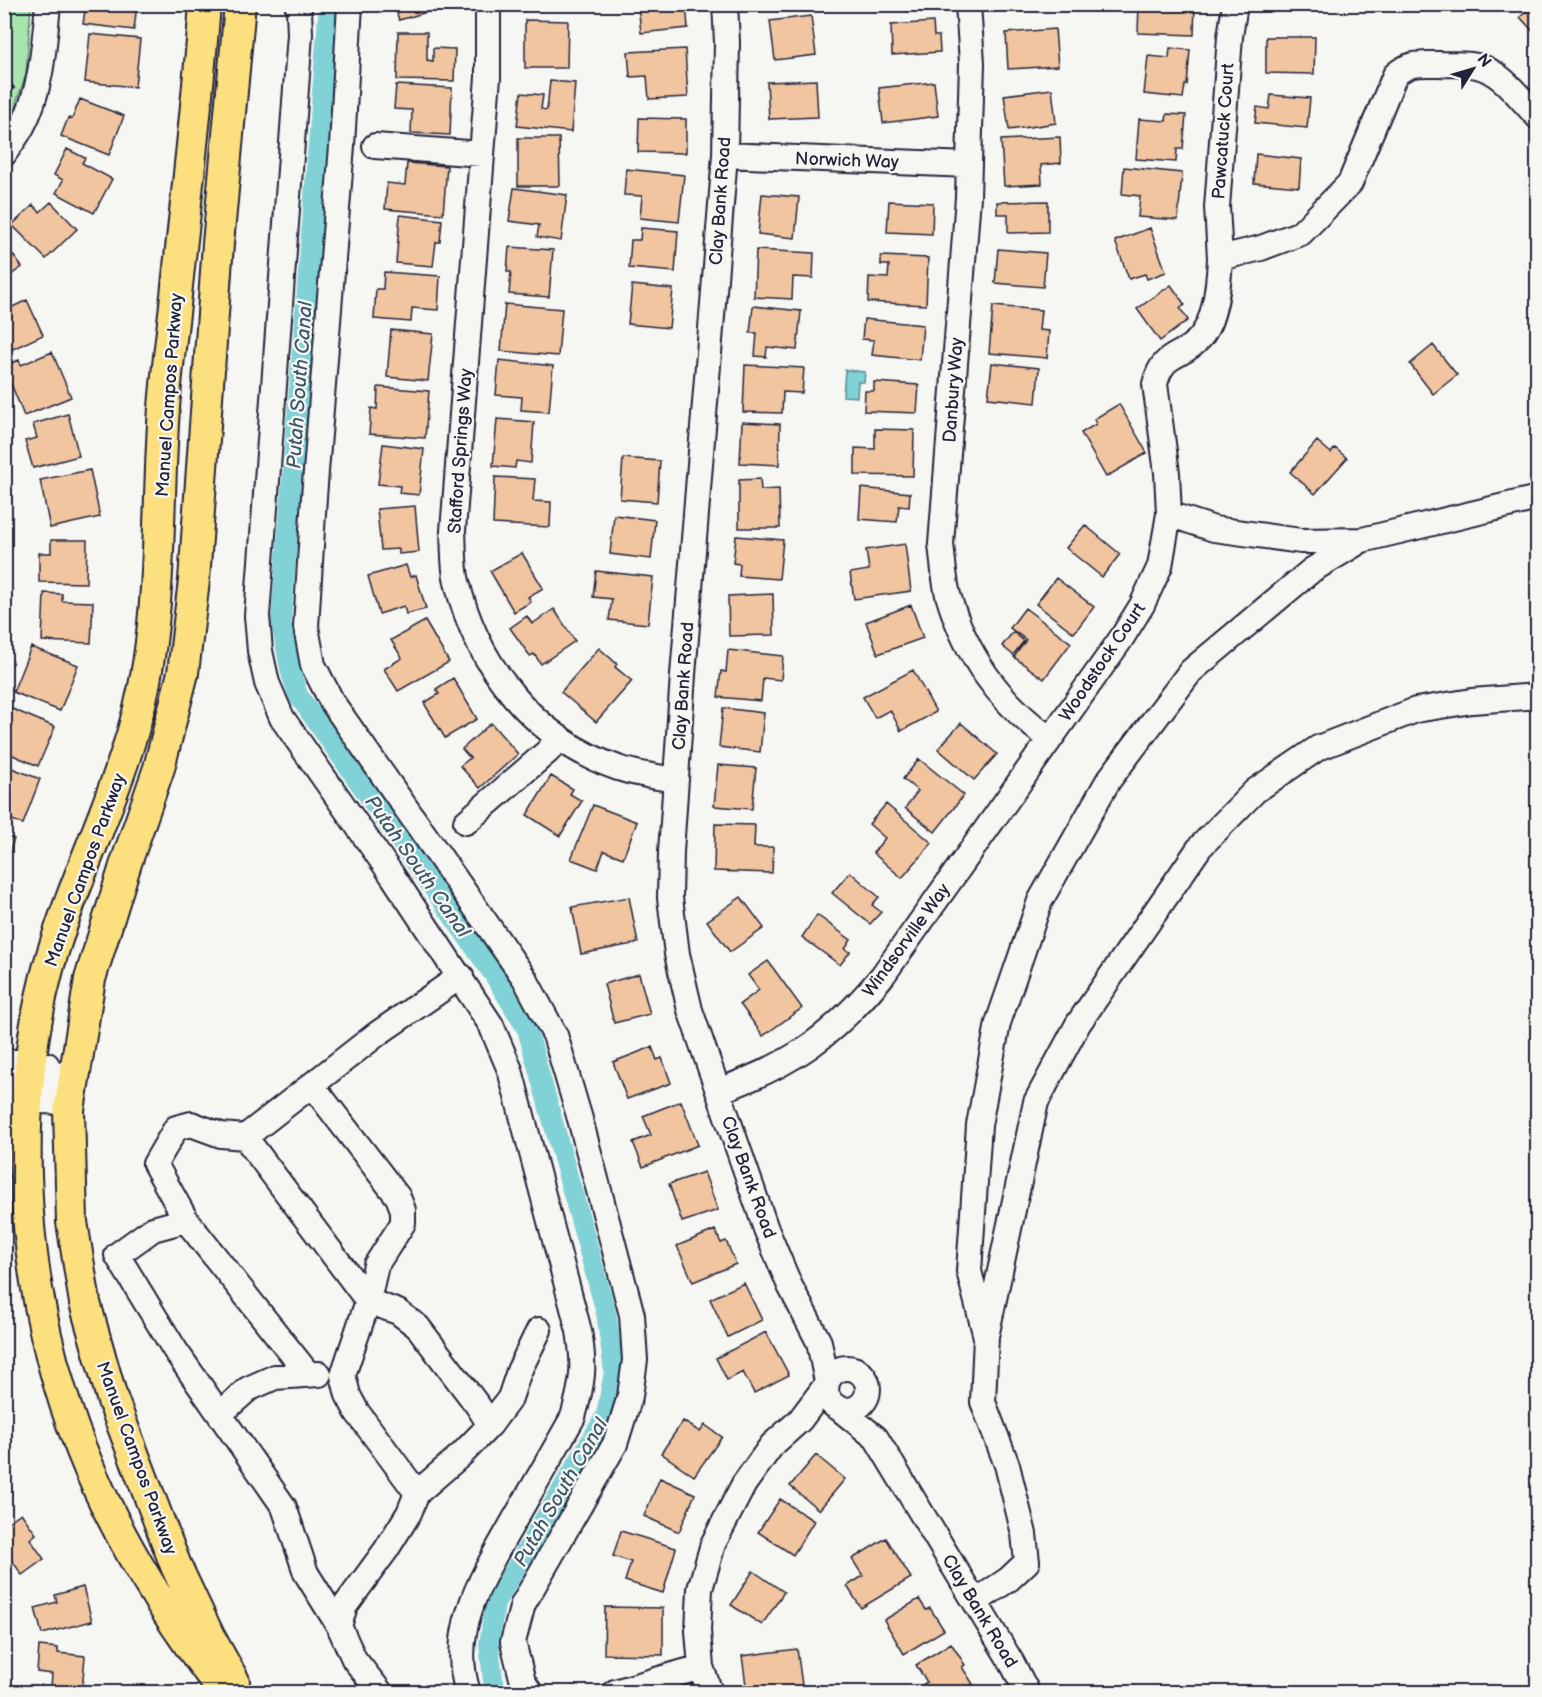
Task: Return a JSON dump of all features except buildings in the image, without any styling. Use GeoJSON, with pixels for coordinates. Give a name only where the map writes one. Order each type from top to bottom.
{"type":"FeatureCollection","features":[{"type":"Feature","properties":{"kind":"main road","name":"Manuel Campos Parkway"},"geometry":{"type":"LineString","coordinates":[[205,4],[199,81],[164,407],[161,494],[148,662],[126,758],[73,895],[50,963],[37,1016],[16,1081],[25,1137],[32,1267],[51,1363],[70,1422],[91,1474],[148,1584],[195,1654],[224,1692]]}},
{"type":"Feature","properties":{"kind":"main road","name":"Manuel Campos Parkway"},"geometry":{"type":"LineString","coordinates":[[240,4],[219,232],[194,580],[183,673],[159,768],[90,979],[70,1102],[72,1222],[85,1303],[112,1398],[176,1566],[209,1636],[241,1692]]}},
{"type":"Feature","properties":{"kind":"street"},"geometry":{"type":"LineString","coordinates":[[4,154],[23,125],[33,97],[42,62],[48,4]]}},
{"type":"Feature","properties":{"kind":"street"},"geometry":{"type":"LineString","coordinates":[[297,4],[300,34],[297,81],[257,616],[260,651],[267,684],[282,718],[461,976],[491,1024],[510,1070],[579,1331],[584,1361],[581,1389],[573,1417],[479,1584],[472,1602],[465,1622],[461,1649],[464,1679],[468,1692]]}},
{"type":"Feature","properties":{"kind":"street"},"geometry":{"type":"LineString","coordinates":[[350,4],[342,146],[306,627],[313,665],[332,702],[525,979],[555,1035],[580,1119],[632,1315],[635,1360],[633,1378],[630,1396],[615,1444],[522,1604],[513,1642],[523,1682],[530,1692]]}},
{"type":"Feature","properties":{"kind":"street","name":"Stafford Springs Way"},"geometry":{"type":"LineString","coordinates":[[488,4],[488,77],[453,531],[456,579],[470,625],[482,652],[504,686],[529,713],[560,738],[589,756],[618,768],[676,780]]}},
{"type":"Feature","properties":{"kind":"street","name":"Clay Bank Road"},"geometry":{"type":"LineString","coordinates":[[725,4],[727,42],[725,154],[670,852],[670,898],[677,954],[690,1010],[766,1230],[790,1286],[819,1342],[827,1383],[827,1397],[830,1403],[876,1438],[1012,1663],[1027,1692]]}},
{"type":"Feature","properties":{"kind":"street","name":"Danbury Way"},"geometry":{"type":"LineString","coordinates":[[968,4],[972,63],[969,165],[941,544],[948,593],[965,642],[987,679],[1014,710],[1050,739]]}},
{"type":"Feature","properties":{"kind":"street","name":"Pawcatuck Court"},"geometry":{"type":"LineString","coordinates":[[1169,514],[1167,472],[1155,384],[1158,370],[1169,359],[1199,340],[1204,333],[1217,298],[1220,258],[1217,207],[1234,4]]}},
{"type":"Feature","properties":{"kind":"street"},"geometry":{"type":"LineString","coordinates":[[1220,258],[1261,248],[1301,233],[1350,183],[1395,75],[1405,67],[1416,64],[1474,65],[1486,69],[1499,77],[1538,117]]}},
{"type":"Feature","properties":{"kind":"street"},"geometry":{"type":"LineString","coordinates":[[375,146],[482,154]]}},
{"type":"Feature","properties":{"kind":"street","name":"Norwich Way"},"geometry":{"type":"LineString","coordinates":[[725,154],[969,165]]}},
{"type":"Feature","properties":{"kind":"street"},"geometry":{"type":"LineString","coordinates":[[1169,514],[1214,529],[1300,541],[1362,540],[1538,498]]}},
{"type":"Feature","properties":{"kind":"street","name":"Woodstock Court"},"geometry":{"type":"LineString","coordinates":[[1050,739],[1121,639],[1142,604],[1160,566],[1169,514]]}},
{"type":"Feature","properties":{"kind":"street"},"geometry":{"type":"LineString","coordinates":[[986,1337],[969,1271],[979,1125],[998,1023],[1040,902],[1107,781],[1191,671],[1312,570],[1362,540]]}},
{"type":"Feature","properties":{"kind":"street"},"geometry":{"type":"LineString","coordinates":[[975,1602],[1009,1579],[1027,1562],[1024,1534],[1006,1465],[983,1402],[986,1337],[1036,1102],[1078,1024],[1200,847],[1255,791],[1318,748],[1416,710],[1472,701],[1538,696]]}},
{"type":"Feature","properties":{"kind":"street"},"geometry":{"type":"LineString","coordinates":[[466,822],[560,738]]}},
{"type":"Feature","properties":{"kind":"street","name":"Windsorville Way"},"geometry":{"type":"LineString","coordinates":[[717,1091],[767,1073],[803,1052],[859,1004],[883,975],[1050,739]]}},
{"type":"Feature","properties":{"kind":"street"},"geometry":{"type":"LineString","coordinates":[[308,1374],[186,1220],[155,1164],[176,1128],[191,1124],[221,1135],[245,1137],[377,1034],[461,976]]}},
{"type":"Feature","properties":{"kind":"street"},"geometry":{"type":"LineString","coordinates":[[16,1081],[75,1067]]}},
{"type":"Feature","properties":{"kind":"street"},"geometry":{"type":"LineString","coordinates":[[16,1081],[70,1102]]}},
{"type":"Feature","properties":{"kind":"street"},"geometry":{"type":"LineString","coordinates":[[312,1085],[398,1197],[403,1210],[403,1223],[376,1265],[368,1301],[343,1374],[348,1395],[357,1412],[417,1492]]}},
{"type":"Feature","properties":{"kind":"street"},"geometry":{"type":"LineString","coordinates":[[245,1137],[368,1301],[398,1312],[418,1327],[490,1425]]}},
{"type":"Feature","properties":{"kind":"street"},"geometry":{"type":"LineString","coordinates":[[186,1220],[153,1229],[117,1255],[175,1350],[284,1506],[306,1573],[339,1626],[354,1659],[380,1692]]}},
{"type":"Feature","properties":{"kind":"street"},"geometry":{"type":"LineString","coordinates":[[339,1626],[345,1606],[410,1514],[417,1492],[462,1454],[490,1425],[510,1398],[519,1371],[539,1330]]}},
{"type":"Feature","properties":{"kind":"street","name":"Clay Bank Road"},"geometry":{"type":"LineString","coordinates":[[819,1342],[864,1377],[868,1385],[876,1438]]}},
{"type":"Feature","properties":{"kind":"street"},"geometry":{"type":"LineString","coordinates":[[710,1692],[701,1667],[698,1631],[700,1589],[713,1544],[744,1484],[772,1445],[800,1420],[837,1370],[852,1369]]}},
{"type":"Feature","properties":{"kind":"street"},"geometry":{"type":"LineString","coordinates":[[220,1414],[248,1389],[275,1377],[343,1374]]}},
{"type":"Feature","properties":{"kind":"street"},"geometry":{"type":"LineString","coordinates":[[800,1420],[840,1409],[854,1409],[866,1399],[868,1392]]}},
{"type":"Feature","properties":{"kind":"street"},"geometry":{"type":"LineString","coordinates":[[615,1692],[701,1667]]}},
{"type":"Feature","properties":{"kind":"green space"},"geometry":{"type":"Polygon","coordinates":[[[5,4],[31,5],[26,75],[16,103],[5,124],[5,4]]]}},
{"type":"Feature","properties":{"kind":"water"},"geometry":{"type":"Polygon","coordinates":[[[845,370],[865,372],[864,382],[858,382],[857,397],[843,396],[845,370]]]}},
{"type":"Feature","properties":{"kind":"waterway","name":"Putah South Canal"},"geometry":{"type":"LineString","coordinates":[[329,4],[281,622],[291,673],[298,695],[494,975],[527,1029],[606,1312],[614,1372],[606,1415],[495,1603],[489,1645],[493,1680],[498,1692]]}}]}
